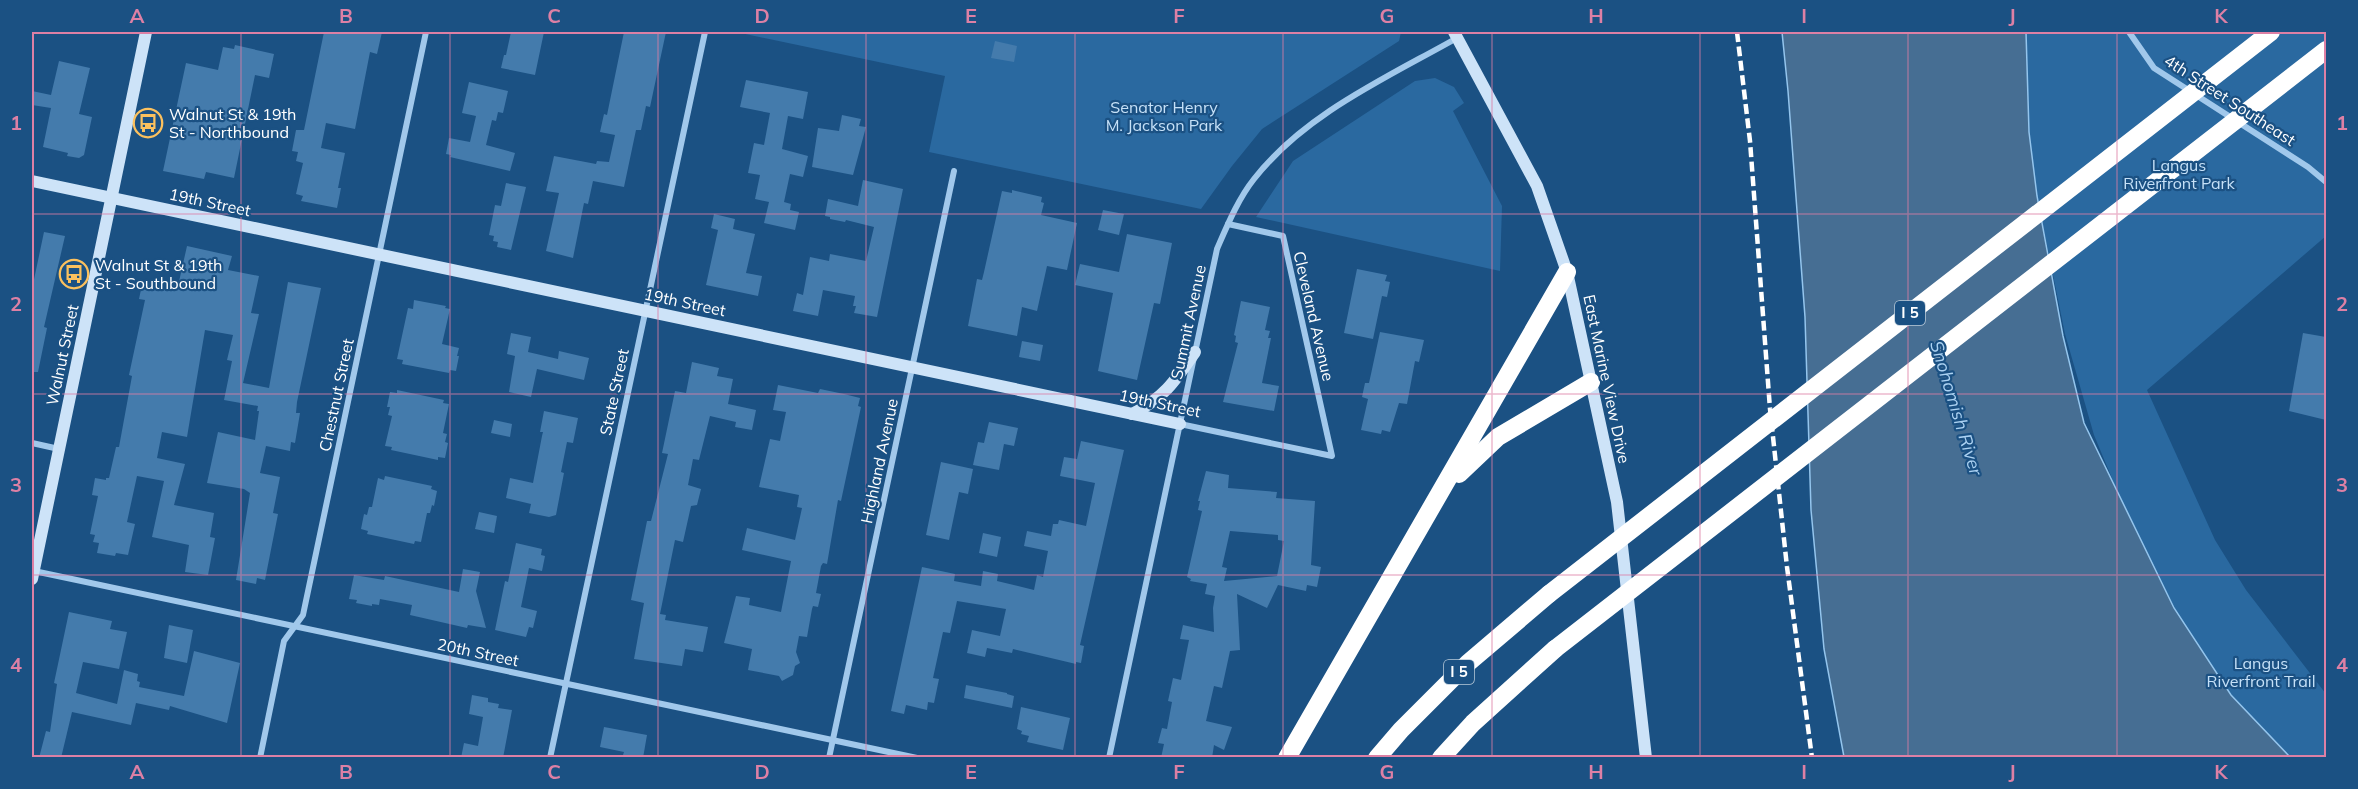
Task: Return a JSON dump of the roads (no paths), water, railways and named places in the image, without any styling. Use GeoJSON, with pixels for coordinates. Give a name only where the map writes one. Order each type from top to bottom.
{"type":"FeatureCollection","features":[{"type":"Feature","properties":{"kind":"highway","name":"I 5"},"geometry":{"type":"LineString","coordinates":[[1377,758],[1401,730],[1468,663],[1549,594],[2271,32]]}},
{"type":"Feature","properties":{"kind":"highway"},"geometry":{"type":"LineString","coordinates":[[1441,758],[1473,723],[1555,649],[2326,50]]}},
{"type":"Feature","properties":{"kind":"highway"},"geometry":{"type":"LineString","coordinates":[[1287,758],[1567,272]]}},
{"type":"Feature","properties":{"kind":"highway"},"geometry":{"type":"LineString","coordinates":[[1443,490],[1498,437],[1592,382]]}},
{"type":"Feature","properties":{"kind":"main road","name":"Walnut Street"},"geometry":{"type":"LineString","coordinates":[[32,575],[146,32]]}},
{"type":"Feature","properties":{"kind":"main road","name":"East Marine View Drive"},"geometry":{"type":"LineString","coordinates":[[1456,35],[1538,186],[1567,272],[1617,502],[1646,758]]}},
{"type":"Feature","properties":{"kind":"main road","name":"19th Street"},"geometry":{"type":"LineString","coordinates":[[32,181],[1180,424]]}},
{"type":"Feature","properties":{"kind":"main road"},"geometry":{"type":"LineString","coordinates":[[1131,414],[1149,406],[1165,394],[1195,352]]}},
{"type":"Feature","properties":{"kind":"street","name":"Chestnut Street"},"geometry":{"type":"LineString","coordinates":[[260,758],[284,641],[303,615],[426,32]]}},
{"type":"Feature","properties":{"kind":"street","name":"State Street"},"geometry":{"type":"LineString","coordinates":[[550,758],[705,32]]}},
{"type":"Feature","properties":{"kind":"street","name":"4th Street Southeast"},"geometry":{"type":"LineString","coordinates":[[2129,32],[2154,68],[2308,167],[2326,182]]}},
{"type":"Feature","properties":{"kind":"street","name":"Summit Avenue"},"geometry":{"type":"LineString","coordinates":[[1109,758],[1217,249],[1228,224],[1253,180],[1285,146],[1342,103],[1456,35]]}},
{"type":"Feature","properties":{"kind":"street","name":"Highland Avenue"},"geometry":{"type":"LineString","coordinates":[[829,758],[954,171]]}},
{"type":"Feature","properties":{"kind":"street","name":"Cleveland Avenue"},"geometry":{"type":"LineString","coordinates":[[1228,224],[1283,236],[1332,456]]}},
{"type":"Feature","properties":{"kind":"street","name":"19th Street"},"geometry":{"type":"LineString","coordinates":[[1180,424],[1332,456]]}},
{"type":"Feature","properties":{"kind":"street"},"geometry":{"type":"LineString","coordinates":[[32,443],[59,449]]}},
{"type":"Feature","properties":{"kind":"street","name":"20th Street"},"geometry":{"type":"LineString","coordinates":[[32,575],[295,627],[917,758]]}},
{"type":"Feature","properties":{"kind":"water","name":"Snohomish River"},"geometry":{"type":"Polygon","coordinates":[[[1782,32],[2026,32],[2029,132],[2037,196],[2063,336],[2084,423],[2174,608],[2231,695],[2290,757],[1844,757],[1824,649],[1811,510],[1805,317],[1782,32]]]}},
{"type":"Feature","properties":{"kind":"railway"},"geometry":{"type":"LineString","coordinates":[[1737,32],[1750,141],[1770,409],[1787,567],[1812,758]]}},
{"type":"Feature","properties":{"kind":"place","name":"Walnut St & 19th St - Northbound"},"geometry":{"type":"Point","coordinates":[148,123]}},
{"type":"Feature","properties":{"kind":"place","name":"Walnut St & 19th St - Southbound"},"geometry":{"type":"Point","coordinates":[74,274]}},
{"type":"Feature","properties":{"kind":"park label","name":"Senator Henry M. Jackson Park"},"geometry":{"type":"Point","coordinates":[1164,116]}},
{"type":"Feature","properties":{"kind":"park label","name":"Langus Riverfront Park"},"geometry":{"type":"Point","coordinates":[2179,174]}},
{"type":"Feature","properties":{"kind":"park label","name":"Langus Riverfront Trail"},"geometry":{"type":"Point","coordinates":[2261,672]}}]}
